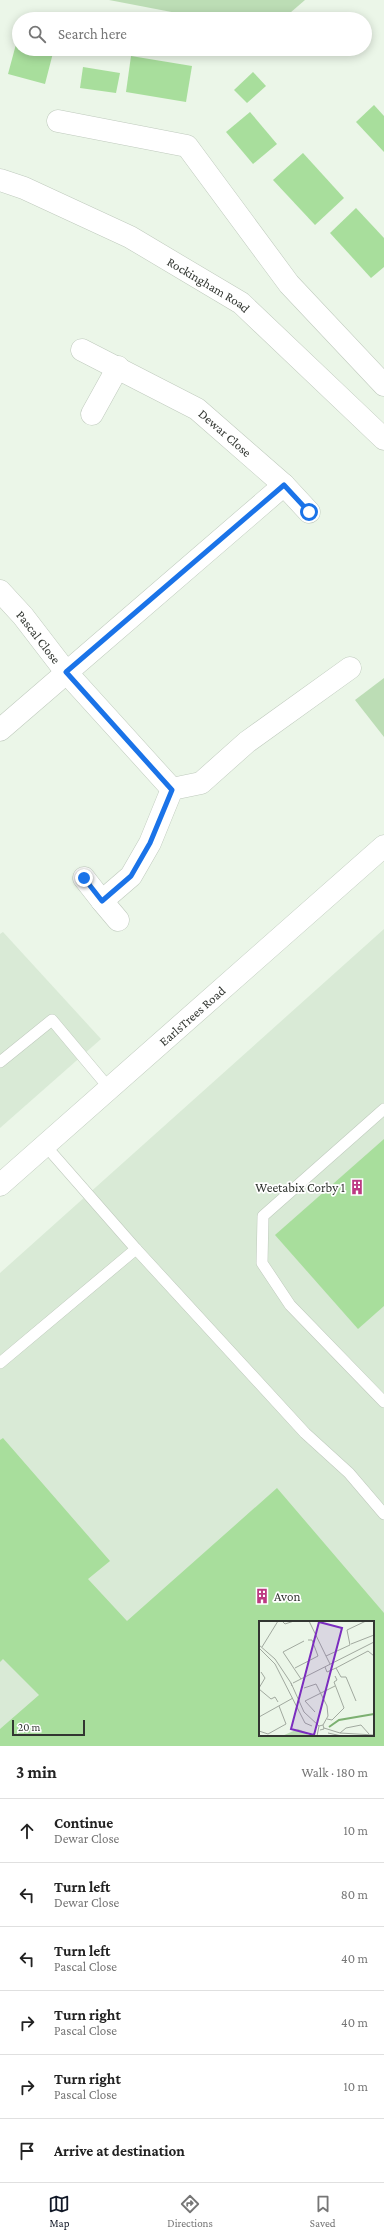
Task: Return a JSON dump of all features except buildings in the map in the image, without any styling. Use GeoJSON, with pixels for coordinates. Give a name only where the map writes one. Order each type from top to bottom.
{"type":"FeatureCollection","features":[{"type":"Feature","properties":{"kind":"street"},"geometry":{"type":"LineString","coordinates":[[58,121],[187,146],[289,284],[384,385]]}},
{"type":"Feature","properties":{"kind":"street","name":"Rockingham Road"},"geometry":{"type":"LineString","coordinates":[[0,180],[24,188],[130,237],[241,303],[384,440]]}},
{"type":"Feature","properties":{"kind":"street","name":"Dewar Close"},"geometry":{"type":"LineString","coordinates":[[82,350],[198,409],[284,485],[309,512]]}},
{"type":"Feature","properties":{"kind":"street"},"geometry":{"type":"LineString","coordinates":[[92,414],[118,367]]}},
{"type":"Feature","properties":{"kind":"street"},"geometry":{"type":"LineString","coordinates":[[0,730],[284,485]]}},
{"type":"Feature","properties":{"kind":"street","name":"Pascal Close"},"geometry":{"type":"LineString","coordinates":[[0,592],[23,616],[66,672],[172,790]]}},
{"type":"Feature","properties":{"kind":"street"},"geometry":{"type":"LineString","coordinates":[[102,901],[131,876],[150,843],[172,790],[201,782],[247,742],[350,668]]}},
{"type":"Feature","properties":{"kind":"street","name":"EarlsTrees Road"},"geometry":{"type":"LineString","coordinates":[[0,1185],[44,1144],[384,846]]}},
{"type":"Feature","properties":{"kind":"street"},"geometry":{"type":"LineString","coordinates":[[84,878],[118,920]]}},
{"type":"Feature","properties":{"kind":"lane"},"geometry":{"type":"LineString","coordinates":[[0,1062],[52,1020],[109,1088]]}},
{"type":"Feature","properties":{"kind":"lane"},"geometry":{"type":"LineString","coordinates":[[384,1109],[263,1216],[262,1263],[290,1305],[384,1402]]}},
{"type":"Feature","properties":{"kind":"lane"},"geometry":{"type":"LineString","coordinates":[[44,1144],[136,1249],[305,1433],[349,1473],[384,1514]]}},
{"type":"Feature","properties":{"kind":"lane"},"geometry":{"type":"LineString","coordinates":[[0,1362],[136,1249]]}},
{"type":"Feature","properties":{"kind":"shaded area"},"geometry":{"type":"Polygon","coordinates":[[[384,929],[384,1746],[0,1746],[0,1273],[384,929]]]}},
{"type":"Feature","properties":{"kind":"shaded area"},"geometry":{"type":"Polygon","coordinates":[[[3,932],[101,1039],[0,1128],[0,934],[3,932]]]}},
{"type":"Feature","properties":{"kind":"green space"},"geometry":{"type":"Polygon","coordinates":[[[109,0],[305,0],[291,12],[172,12],[109,0]]]}},
{"type":"Feature","properties":{"kind":"green space"},"geometry":{"type":"Polygon","coordinates":[[[384,678],[384,737],[355,700],[384,678]]]}},
{"type":"Feature","properties":{"kind":"place","name":"Weetabix Corby 1"},"geometry":{"type":"Point","coordinates":[357,1187]}},
{"type":"Feature","properties":{"kind":"place","name":"Avon"},"geometry":{"type":"Point","coordinates":[262,1596]}},
{"type":"Feature","properties":{"kind":"route"},"geometry":{"type":"LineString","coordinates":[[84,878],[102,901],[131,876],[150,843],[172,790],[66,672],[284,485],[309,512]]}}]}
